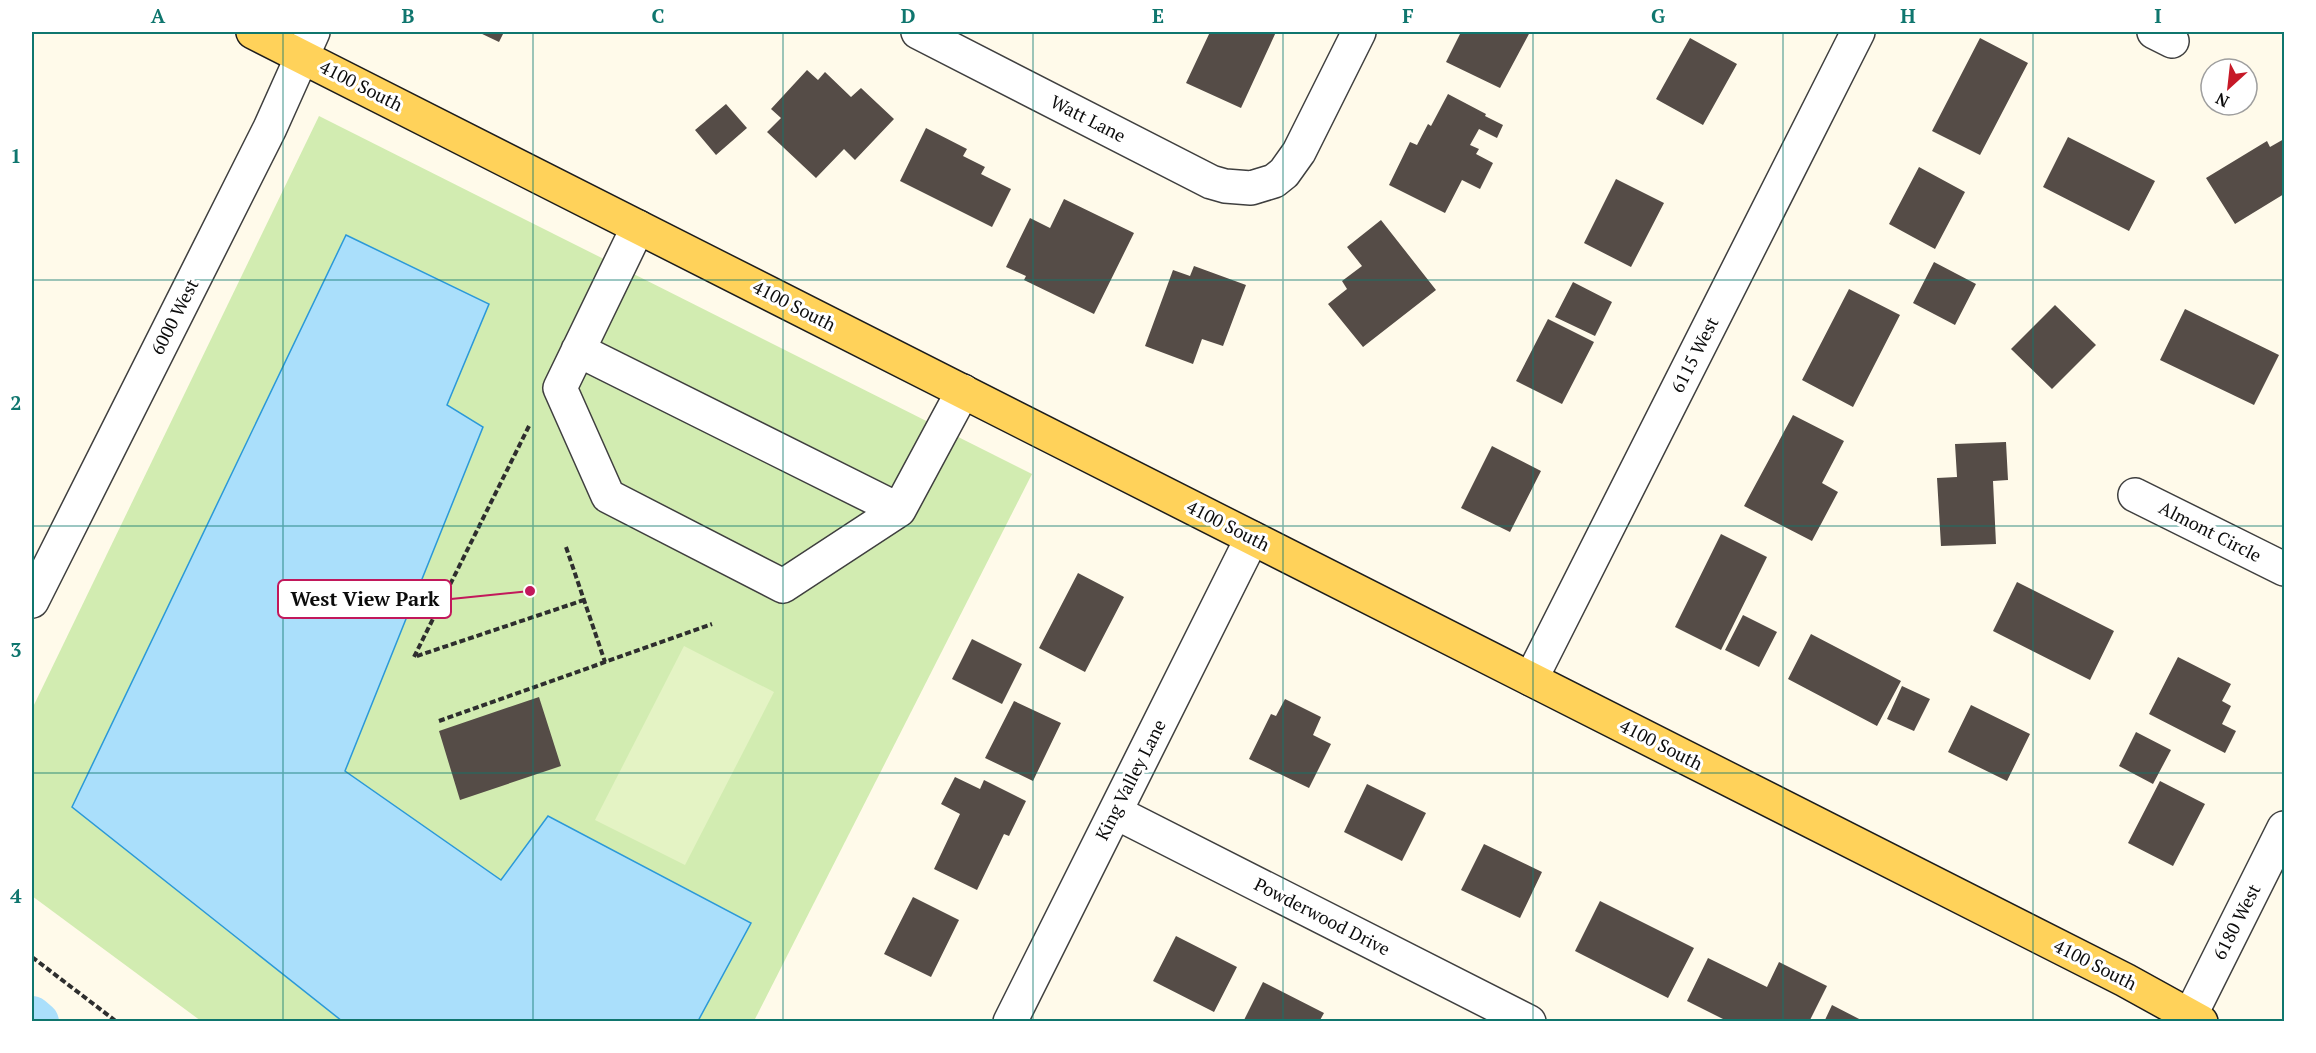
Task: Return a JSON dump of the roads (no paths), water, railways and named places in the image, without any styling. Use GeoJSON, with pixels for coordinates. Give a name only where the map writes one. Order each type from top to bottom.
{"type":"FeatureCollection","features":[{"type":"Feature","properties":{"kind":"main road","name":"4100 South"},"geometry":{"type":"LineString","coordinates":[[253,32],[307,44],[638,227],[2125,980],[2196,1019]]}},
{"type":"Feature","properties":{"kind":"street","name":"Watt Lane"},"geometry":{"type":"LineString","coordinates":[[918,32],[1211,182],[1238,188],[1263,186],[1274,181],[1292,164],[1359,32]]}},
{"type":"Feature","properties":{"kind":"street","name":"6115 West"},"geometry":{"type":"LineString","coordinates":[[1531,679],[1858,32]]}},
{"type":"Feature","properties":{"kind":"street","name":"6000 West"},"geometry":{"type":"LineString","coordinates":[[32,601],[270,128],[307,44]]}},
{"type":"Feature","properties":{"kind":"street"},"geometry":{"type":"LineString","coordinates":[[638,227],[560,388],[608,496],[783,586],[900,510],[963,391]]}},
{"type":"Feature","properties":{"kind":"street"},"geometry":{"type":"LineString","coordinates":[[578,350],[900,510]]}},
{"type":"Feature","properties":{"kind":"street","name":"Almont Circle"},"geometry":{"type":"LineString","coordinates":[[2135,495],[2284,569]]}},
{"type":"Feature","properties":{"kind":"street","name":"King Valley Lane"},"geometry":{"type":"LineString","coordinates":[[1010,1022],[1252,538]]}},
{"type":"Feature","properties":{"kind":"street","name":"Powderwood Drive"},"geometry":{"type":"LineString","coordinates":[[1115,812],[1528,1022]]}},
{"type":"Feature","properties":{"kind":"street","name":"6180 West"},"geometry":{"type":"LineString","coordinates":[[2196,1019],[2284,828]]}},
{"type":"Feature","properties":{"kind":"water"},"geometry":{"type":"Polygon","coordinates":[[[346,235],[489,304],[447,405],[483,427],[345,771],[501,880],[548,816],[751,923],[698,1021],[342,1021],[72,807],[346,235]]]}},
{"type":"Feature","properties":{"kind":"waterway"},"geometry":{"type":"LineString","coordinates":[[32,1016],[39,1022]]}},
{"type":"Feature","properties":{"kind":"place","name":"West View Park"},"geometry":{"type":"Point","coordinates":[530,591]}}]}
